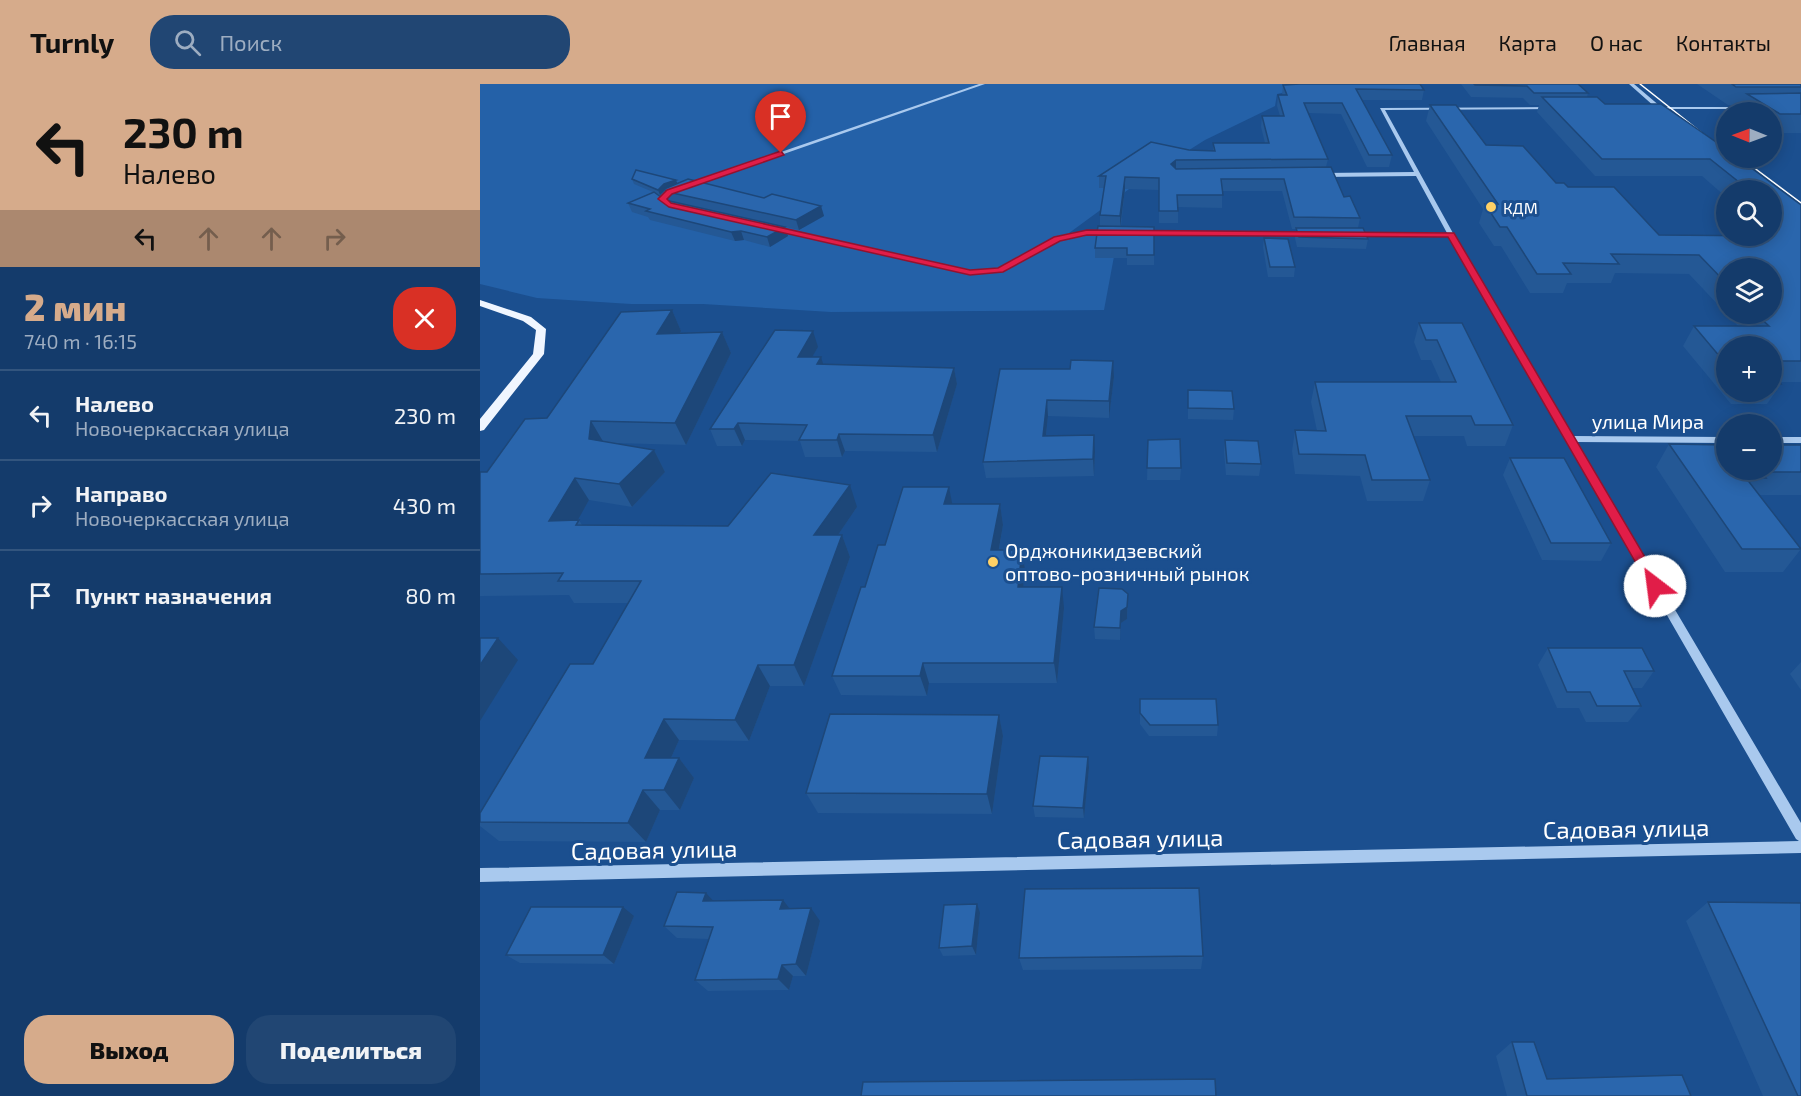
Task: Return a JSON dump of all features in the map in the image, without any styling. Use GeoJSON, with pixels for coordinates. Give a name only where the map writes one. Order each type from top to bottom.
{"type":"FeatureCollection","features":[{"type":"Feature","properties":{"kind":"main road"},"geometry":{"type":"LineString","coordinates":[[480,303],[527,319],[541,329],[538,354],[480,427]]}},
{"type":"Feature","properties":{"kind":"street"},"geometry":{"type":"LineString","coordinates":[[680,207],[669,205],[662,199],[669,192],[983,84]]}},
{"type":"Feature","properties":{"kind":"street"},"geometry":{"type":"LineString","coordinates":[[1631,84],[1670,115]]}},
{"type":"Feature","properties":{"kind":"street"},"geometry":{"type":"LineString","coordinates":[[1555,108],[1382,109],[1451,235],[1801,835]]}},
{"type":"Feature","properties":{"kind":"street"},"geometry":{"type":"LineString","coordinates":[[1650,108],[1716,108]]}},
{"type":"Feature","properties":{"kind":"street"},"geometry":{"type":"LineString","coordinates":[[1314,175],[1418,174]]}},
{"type":"Feature","properties":{"kind":"street"},"geometry":{"type":"LineString","coordinates":[[761,226],[970,273],[1000,270],[1057,239],[1071,235],[1122,232]]}},
{"type":"Feature","properties":{"kind":"street"},"geometry":{"type":"LineString","coordinates":[[1134,233],[1322,234]]}},
{"type":"Feature","properties":{"kind":"street"},"geometry":{"type":"LineString","coordinates":[[1345,234],[1451,235]]}},
{"type":"Feature","properties":{"kind":"street","name":"улица Мира"},"geometry":{"type":"LineString","coordinates":[[1570,439],[1716,440]]}},
{"type":"Feature","properties":{"kind":"street"},"geometry":{"type":"LineString","coordinates":[[1782,440],[1801,440]]}},
{"type":"Feature","properties":{"kind":"street","name":"Садовая улица"},"geometry":{"type":"LineString","coordinates":[[480,875],[1801,847]]}},
{"type":"Feature","properties":{"kind":"shaded area"},"geometry":{"type":"Polygon","coordinates":[[[480,84],[1307,84],[1308,87],[1277,94],[1275,106],[1205,140],[1140,181],[1065,236],[1118,235],[1104,310],[831,312],[703,304],[631,304],[537,298],[480,284],[480,84]]]}},
{"type":"Feature","properties":{"kind":"building"},"geometry":{"type":"Polygon","coordinates":[[[1420,84],[1424,90],[1356,89],[1392,155],[1369,155],[1342,103],[1304,103],[1328,159],[1176,160],[1171,164],[1176,169],[1331,167],[1344,197],[1350,196],[1360,218],[1294,217],[1284,179],[1221,179],[1223,195],[1177,195],[1178,211],[1159,211],[1159,178],[1125,177],[1120,216],[1100,215],[1106,176],[1099,176],[1151,142],[1189,150],[1215,151],[1213,143],[1269,143],[1262,116],[1284,116],[1278,95],[1287,95],[1283,85],[1420,84]]]}},
{"type":"Feature","properties":{"kind":"building"},"geometry":{"type":"Polygon","coordinates":[[[1474,84],[1578,84],[1588,93],[1534,93],[1527,86],[1474,84]]]}},
{"type":"Feature","properties":{"kind":"building"},"geometry":{"type":"Polygon","coordinates":[[[1732,84],[1801,84],[1801,87],[1736,87],[1732,84]]]}},
{"type":"Feature","properties":{"kind":"building"},"geometry":{"type":"Polygon","coordinates":[[[1801,93],[1801,114],[1782,114],[1782,102],[1760,102],[1747,94],[1801,93]]]}},
{"type":"Feature","properties":{"kind":"building"},"geometry":{"type":"Polygon","coordinates":[[[1542,97],[1597,97],[1605,104],[1661,104],[1716,142],[1716,164],[1710,159],[1602,159],[1542,97]]]}},
{"type":"Feature","properties":{"kind":"building"},"geometry":{"type":"Polygon","coordinates":[[[1430,105],[1456,105],[1486,145],[1523,146],[1556,183],[1564,183],[1568,187],[1614,187],[1659,235],[1716,236],[1716,246],[1782,246],[1782,191],[1801,205],[1801,361],[1782,361],[1782,336],[1716,336],[1716,352],[1694,326],[1782,324],[1782,258],[1716,258],[1716,273],[1699,255],[1611,254],[1619,264],[1563,263],[1571,274],[1537,274],[1507,227],[1500,227],[1485,204],[1498,204],[1430,105]]]}},
{"type":"Feature","properties":{"kind":"building"},"geometry":{"type":"Polygon","coordinates":[[[1721,168],[1751,168],[1767,180],[1736,180],[1721,168]]]}},
{"type":"Feature","properties":{"kind":"building"},"geometry":{"type":"Polygon","coordinates":[[[636,170],[676,180],[664,184],[658,190],[632,179],[636,170]]]}},
{"type":"Feature","properties":{"kind":"building"},"geometry":{"type":"Polygon","coordinates":[[[688,179],[764,198],[772,194],[821,206],[796,220],[668,192],[664,189],[688,179]]]}},
{"type":"Feature","properties":{"kind":"building"},"geometry":{"type":"Polygon","coordinates":[[[654,192],[665,200],[785,227],[767,237],[741,231],[731,232],[646,211],[650,209],[628,203],[654,192]]]}},
{"type":"Feature","properties":{"kind":"building"},"geometry":{"type":"Polygon","coordinates":[[[1098,226],[1154,227],[1154,255],[1127,255],[1127,248],[1095,248],[1098,226]]]}},
{"type":"Feature","properties":{"kind":"building"},"geometry":{"type":"Polygon","coordinates":[[[1296,228],[1363,228],[1368,239],[1299,237],[1296,228]]]}},
{"type":"Feature","properties":{"kind":"building"},"geometry":{"type":"Polygon","coordinates":[[[1264,238],[1288,239],[1295,267],[1270,267],[1264,238]]]}},
{"type":"Feature","properties":{"kind":"building"},"geometry":{"type":"Polygon","coordinates":[[[672,310],[657,334],[722,332],[675,423],[591,421],[589,439],[654,450],[619,484],[575,478],[549,521],[579,520],[576,525],[728,526],[771,473],[850,485],[814,535],[842,535],[794,665],[758,665],[735,720],[664,719],[645,758],[679,758],[664,790],[643,790],[628,823],[480,822],[480,813],[570,664],[593,664],[641,581],[558,581],[563,573],[480,574],[480,472],[487,472],[525,419],[547,418],[621,312],[672,310]]]}},
{"type":"Feature","properties":{"kind":"building"},"geometry":{"type":"Polygon","coordinates":[[[1419,323],[1462,323],[1513,425],[1475,425],[1471,416],[1406,416],[1430,480],[1372,480],[1365,455],[1299,454],[1295,430],[1326,431],[1315,382],[1456,382],[1437,340],[1426,340],[1419,323]]]}},
{"type":"Feature","properties":{"kind":"building"},"geometry":{"type":"Polygon","coordinates":[[[775,330],[813,331],[798,357],[821,357],[817,364],[954,368],[933,435],[839,434],[837,440],[799,440],[807,425],[738,423],[734,429],[710,429],[775,330]]]}},
{"type":"Feature","properties":{"kind":"building"},"geometry":{"type":"Polygon","coordinates":[[[1071,360],[1113,361],[1109,401],[1047,400],[1043,436],[1094,435],[1093,459],[983,462],[1000,369],[1070,369],[1071,360]]]}},
{"type":"Feature","properties":{"kind":"building"},"geometry":{"type":"Polygon","coordinates":[[[1188,390],[1232,391],[1234,409],[1188,408],[1188,390]]]}},
{"type":"Feature","properties":{"kind":"building"},"geometry":{"type":"Polygon","coordinates":[[[1180,439],[1181,468],[1147,468],[1148,440],[1180,439]]]}},
{"type":"Feature","properties":{"kind":"building"},"geometry":{"type":"Polygon","coordinates":[[[1225,440],[1258,441],[1261,464],[1227,463],[1225,440]]]}},
{"type":"Feature","properties":{"kind":"building"},"geometry":{"type":"Polygon","coordinates":[[[1669,444],[1716,445],[1716,480],[1748,480],[1801,549],[1742,549],[1669,444]]]}},
{"type":"Feature","properties":{"kind":"building"},"geometry":{"type":"Polygon","coordinates":[[[1782,445],[1801,445],[1801,472],[1782,472],[1782,445]]]}},
{"type":"Feature","properties":{"kind":"building"},"geometry":{"type":"Polygon","coordinates":[[[1510,458],[1564,458],[1611,543],[1551,543],[1510,458]]]}},
{"type":"Feature","properties":{"kind":"building"},"geometry":{"type":"Polygon","coordinates":[[[903,487],[949,487],[944,504],[1000,504],[991,550],[1022,550],[1018,587],[1062,587],[1054,663],[923,663],[920,676],[832,676],[861,587],[865,587],[878,545],[885,545],[903,487]]]}},
{"type":"Feature","properties":{"kind":"building"},"geometry":{"type":"Polygon","coordinates":[[[1099,588],[1122,589],[1128,594],[1127,607],[1121,611],[1120,628],[1094,627],[1099,588]]]}},
{"type":"Feature","properties":{"kind":"building"},"geometry":{"type":"Polygon","coordinates":[[[480,638],[498,638],[480,665],[480,638]]]}},
{"type":"Feature","properties":{"kind":"building"},"geometry":{"type":"Polygon","coordinates":[[[1548,648],[1642,648],[1654,671],[1624,671],[1641,706],[1597,706],[1590,692],[1567,692],[1548,648]]]}},
{"type":"Feature","properties":{"kind":"building"},"geometry":{"type":"Polygon","coordinates":[[[1140,699],[1216,699],[1218,725],[1150,725],[1140,713],[1140,699]]]}},
{"type":"Feature","properties":{"kind":"building"},"geometry":{"type":"Polygon","coordinates":[[[830,714],[999,715],[987,794],[806,793],[830,714]]]}},
{"type":"Feature","properties":{"kind":"building"},"geometry":{"type":"Polygon","coordinates":[[[1040,756],[1088,757],[1083,808],[1033,806],[1040,756]]]}},
{"type":"Feature","properties":{"kind":"building"},"geometry":{"type":"Polygon","coordinates":[[[1199,888],[1203,956],[1019,958],[1025,889],[1199,888]]]}},
{"type":"Feature","properties":{"kind":"building"},"geometry":{"type":"Polygon","coordinates":[[[677,892],[706,893],[703,901],[783,900],[780,909],[811,908],[796,964],[782,965],[778,979],[695,980],[713,927],[664,926],[677,892]]]}},
{"type":"Feature","properties":{"kind":"building"},"geometry":{"type":"Polygon","coordinates":[[[1708,902],[1801,903],[1801,1096],[1798,1096],[1708,902]]]}},
{"type":"Feature","properties":{"kind":"building"},"geometry":{"type":"Polygon","coordinates":[[[977,904],[972,946],[939,948],[944,905],[977,904]]]}},
{"type":"Feature","properties":{"kind":"building"},"geometry":{"type":"Polygon","coordinates":[[[531,907],[623,907],[603,955],[506,955],[531,907]]]}},
{"type":"Feature","properties":{"kind":"building"},"geometry":{"type":"Polygon","coordinates":[[[1512,1042],[1534,1042],[1547,1079],[1682,1075],[1691,1096],[1527,1096],[1512,1042]]]}},
{"type":"Feature","properties":{"kind":"building"},"geometry":{"type":"Polygon","coordinates":[[[1215,1079],[1216,1096],[861,1096],[863,1082],[1215,1079]]]}},
{"type":"Feature","properties":{"kind":"tram line"},"geometry":{"type":"LineString","coordinates":[[1640,84],[1716,144]]}},
{"type":"Feature","properties":{"kind":"tram line"},"geometry":{"type":"LineString","coordinates":[[1754,168],[1801,203]]}},
{"type":"Feature","properties":{"kind":"place","name":"КДМ"},"geometry":{"type":"Point","coordinates":[1491,207]}},
{"type":"Feature","properties":{"kind":"place","name":"Орджоникидзевский оптово-розничный рынок"},"geometry":{"type":"Point","coordinates":[993,562]}},
{"type":"Feature","properties":{"kind":"route"},"geometry":{"type":"LineString","coordinates":[[781,153],[669,192],[662,199],[669,205],[970,273],[1000,270],[1057,239],[1087,232],[1451,235],[1655,586]]}}]}
